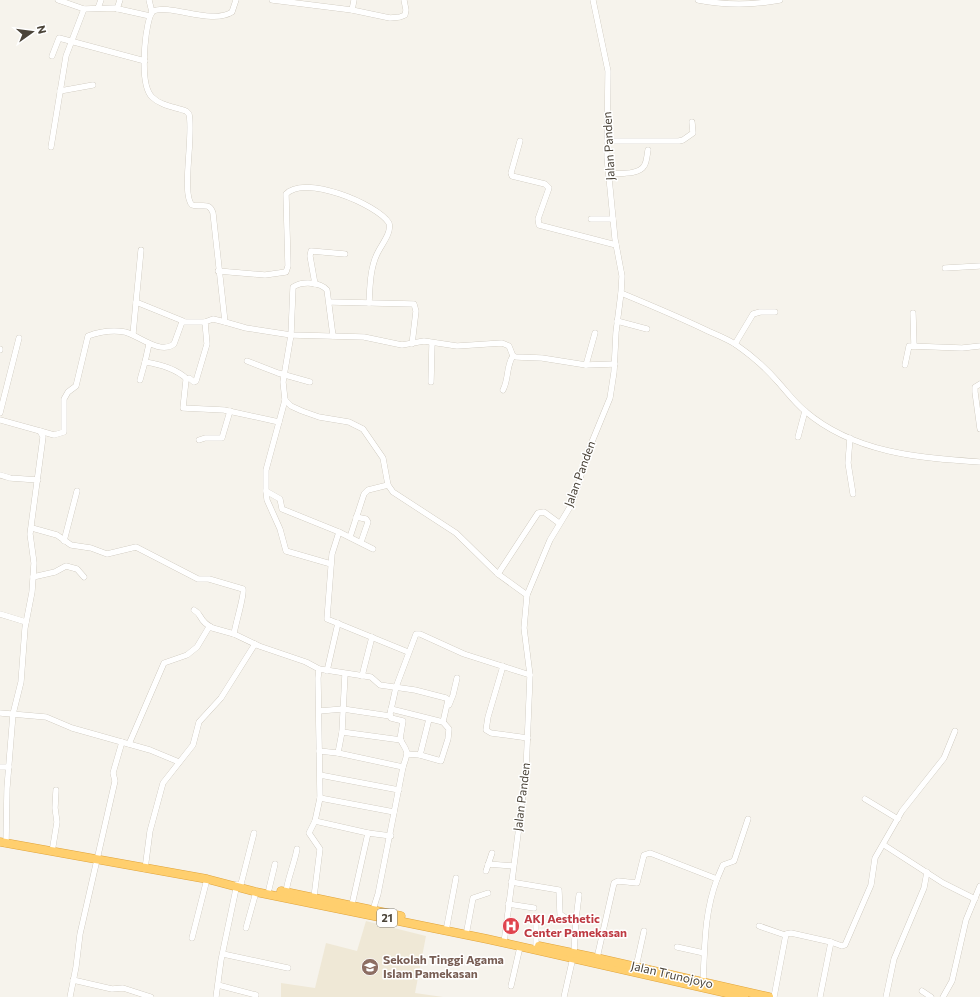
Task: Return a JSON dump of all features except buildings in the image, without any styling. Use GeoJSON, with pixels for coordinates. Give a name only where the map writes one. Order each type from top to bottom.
{"type":"FeatureCollection","features":[{"type":"Feature","properties":{"kind":"highway","name":"21"},"geometry":{"type":"LineString","coordinates":[[3,843],[145,869],[314,897],[351,908]]}},
{"type":"Feature","properties":{"kind":"highway","name":"21"},"geometry":{"type":"LineString","coordinates":[[238,885],[256,892],[372,912],[504,941],[536,946],[573,956]]}},
{"type":"Feature","properties":{"kind":"highway","name":"21"},"geometry":{"type":"LineString","coordinates":[[447,928],[467,930],[520,947],[573,956]]}},
{"type":"Feature","properties":{"kind":"highway","name":"Jalan Trunojoyo"},"geometry":{"type":"LineString","coordinates":[[573,956],[597,958],[770,997]]}},
{"type":"Feature","properties":{"kind":"highway","name":"Jalan Trunojoyo"},"geometry":{"type":"LineString","coordinates":[[573,956],[744,997]]}},
{"type":"Feature","properties":{"kind":"street"},"geometry":{"type":"LineString","coordinates":[[58,0],[84,9],[116,9],[151,14],[156,10],[164,10],[197,16],[226,15],[232,12],[236,0]]}},
{"type":"Feature","properties":{"kind":"street"},"geometry":{"type":"LineString","coordinates":[[98,8],[101,0]]}},
{"type":"Feature","properties":{"kind":"street"},"geometry":{"type":"LineString","coordinates":[[116,9],[120,0]]}},
{"type":"Feature","properties":{"kind":"street"},"geometry":{"type":"LineString","coordinates":[[149,0],[151,14],[146,36],[146,84],[153,97],[159,102],[186,111],[189,114],[190,162],[187,196],[192,205],[207,205],[212,210],[224,322]]}},
{"type":"Feature","properties":{"kind":"street"},"geometry":{"type":"LineString","coordinates":[[272,0],[290,1],[397,18],[403,17],[406,13],[404,0]]}},
{"type":"Feature","properties":{"kind":"street"},"geometry":{"type":"LineString","coordinates":[[352,10],[354,0]]}},
{"type":"Feature","properties":{"kind":"street","name":"Jalan Panden"},"geometry":{"type":"LineString","coordinates":[[504,941],[526,772],[530,675],[524,628],[527,595],[559,524],[570,507],[575,495],[589,449],[610,398],[615,364],[617,321],[622,276],[616,245],[609,174],[607,141],[608,71],[594,0]]}},
{"type":"Feature","properties":{"kind":"street"},"geometry":{"type":"LineString","coordinates":[[698,0],[720,3],[761,3],[780,0]]}},
{"type":"Feature","properties":{"kind":"street"},"geometry":{"type":"LineString","coordinates":[[50,147],[71,42],[84,9]]}},
{"type":"Feature","properties":{"kind":"street"},"geometry":{"type":"LineString","coordinates":[[52,56],[58,38],[145,61]]}},
{"type":"Feature","properties":{"kind":"street"},"geometry":{"type":"LineString","coordinates":[[60,91],[93,85]]}},
{"type":"Feature","properties":{"kind":"street"},"geometry":{"type":"LineString","coordinates":[[607,141],[683,140],[693,133],[692,122]]}},
{"type":"Feature","properties":{"kind":"street"},"geometry":{"type":"LineString","coordinates":[[520,141],[511,172],[512,176],[545,184],[549,188],[538,219],[539,226],[616,245]]}},
{"type":"Feature","properties":{"kind":"street"},"geometry":{"type":"LineString","coordinates":[[609,174],[636,172],[641,169],[644,166],[648,150]]}},
{"type":"Feature","properties":{"kind":"street"},"geometry":{"type":"LineString","coordinates":[[218,271],[265,275],[286,272],[288,266],[286,194],[293,189],[324,188],[377,211],[389,223],[390,229],[376,256],[371,277],[370,303]]}},
{"type":"Feature","properties":{"kind":"street"},"geometry":{"type":"LineString","coordinates":[[591,219],[613,219]]}},
{"type":"Feature","properties":{"kind":"street"},"geometry":{"type":"LineString","coordinates":[[133,334],[141,250]]}},
{"type":"Feature","properties":{"kind":"street"},"geometry":{"type":"LineString","coordinates":[[315,284],[310,256],[311,251],[345,254]]}},
{"type":"Feature","properties":{"kind":"street"},"geometry":{"type":"LineString","coordinates":[[944,268],[980,266]]}},
{"type":"Feature","properties":{"kind":"street"},"geometry":{"type":"LineString","coordinates":[[331,564],[286,551],[280,529],[268,500],[266,491],[266,474],[285,400],[282,387],[291,335],[293,287],[301,284],[315,284],[322,285],[328,290],[333,336]]}},
{"type":"Feature","properties":{"kind":"street"},"geometry":{"type":"LineString","coordinates":[[621,293],[679,317],[735,344],[767,370],[804,411],[830,428],[850,438],[885,451],[899,454],[938,460],[980,462]]}},
{"type":"Feature","properties":{"kind":"street"},"geometry":{"type":"LineString","coordinates":[[136,302],[183,321],[205,322],[213,319],[246,328],[291,335],[364,337],[402,345],[424,342],[457,346],[502,343],[509,346],[513,356]]}},
{"type":"Feature","properties":{"kind":"street"},"geometry":{"type":"LineString","coordinates":[[330,302],[415,305],[416,311],[412,344]]}},
{"type":"Feature","properties":{"kind":"street"},"geometry":{"type":"LineString","coordinates":[[735,344],[753,314],[758,312],[775,312]]}},
{"type":"Feature","properties":{"kind":"street"},"geometry":{"type":"LineString","coordinates":[[913,313],[914,346]]}},
{"type":"Feature","properties":{"kind":"street"},"geometry":{"type":"LineString","coordinates":[[0,420],[54,435],[64,432],[64,399],[68,392],[76,386],[87,336],[114,331],[133,334],[149,344],[173,345],[180,324],[183,321]]}},
{"type":"Feature","properties":{"kind":"street"},"geometry":{"type":"LineString","coordinates":[[617,321],[647,329]]}},
{"type":"Feature","properties":{"kind":"street"},"geometry":{"type":"LineString","coordinates":[[145,362],[163,366],[194,382],[197,379],[207,344],[205,322]]}},
{"type":"Feature","properties":{"kind":"street"},"geometry":{"type":"LineString","coordinates":[[586,365],[595,333]]}},
{"type":"Feature","properties":{"kind":"street"},"geometry":{"type":"LineString","coordinates":[[0,413],[19,338]]}},
{"type":"Feature","properties":{"kind":"street"},"geometry":{"type":"LineString","coordinates":[[431,382],[432,343]]}},
{"type":"Feature","properties":{"kind":"street"},"geometry":{"type":"LineString","coordinates":[[140,380],[149,344]]}},
{"type":"Feature","properties":{"kind":"street"},"geometry":{"type":"LineString","coordinates":[[905,365],[908,346],[962,348],[980,346]]}},
{"type":"Feature","properties":{"kind":"street"},"geometry":{"type":"LineString","coordinates":[[513,356],[586,365],[615,364]]}},
{"type":"Feature","properties":{"kind":"street"},"geometry":{"type":"LineString","coordinates":[[503,390],[508,378],[509,362],[513,356]]}},
{"type":"Feature","properties":{"kind":"street"},"geometry":{"type":"LineString","coordinates":[[247,361],[283,375],[310,382]]}},
{"type":"Feature","properties":{"kind":"street"},"geometry":{"type":"LineString","coordinates":[[187,379],[182,404],[184,408],[230,411],[279,422]]}},
{"type":"Feature","properties":{"kind":"street"},"geometry":{"type":"LineString","coordinates":[[980,384],[976,386],[975,390],[980,429]]}},
{"type":"Feature","properties":{"kind":"street"},"geometry":{"type":"LineString","coordinates":[[285,400],[291,406],[302,411],[319,417],[349,422],[363,429],[383,458],[388,485],[398,497],[456,533],[498,574],[527,595]]}},
{"type":"Feature","properties":{"kind":"street"},"geometry":{"type":"LineString","coordinates":[[199,440],[203,438],[222,438],[230,411]]}},
{"type":"Feature","properties":{"kind":"street"},"geometry":{"type":"LineString","coordinates":[[798,437],[804,411]]}},
{"type":"Feature","properties":{"kind":"street"},"geometry":{"type":"LineString","coordinates":[[3,843],[13,714],[21,682],[26,622],[33,577],[34,563],[30,536],[43,439],[40,431]]}},
{"type":"Feature","properties":{"kind":"street"},"geometry":{"type":"LineString","coordinates":[[850,438],[848,463],[853,494]]}},
{"type":"Feature","properties":{"kind":"street"},"geometry":{"type":"LineString","coordinates":[[0,475],[10,478],[38,480]]}},
{"type":"Feature","properties":{"kind":"street"},"geometry":{"type":"LineString","coordinates":[[350,537],[365,491],[388,485]]}},
{"type":"Feature","properties":{"kind":"street"},"geometry":{"type":"LineString","coordinates":[[64,541],[77,491]]}},
{"type":"Feature","properties":{"kind":"street"},"geometry":{"type":"LineString","coordinates":[[266,491],[280,498],[282,509],[339,532],[373,549]]}},
{"type":"Feature","properties":{"kind":"street"},"geometry":{"type":"LineString","coordinates":[[498,574],[538,513],[544,512],[559,524]]}},
{"type":"Feature","properties":{"kind":"street"},"geometry":{"type":"LineString","coordinates":[[356,517],[366,519],[368,522],[361,542]]}},
{"type":"Feature","properties":{"kind":"street"},"geometry":{"type":"LineString","coordinates":[[32,528],[57,535],[71,545],[91,548],[108,554],[136,547],[198,580],[209,579],[243,589],[244,594],[238,612],[234,634]]}},
{"type":"Feature","properties":{"kind":"street"},"geometry":{"type":"LineString","coordinates":[[339,532],[334,545],[331,564],[325,616],[326,619],[408,652]]}},
{"type":"Feature","properties":{"kind":"street"},"geometry":{"type":"LineString","coordinates":[[33,577],[55,572],[66,566],[77,569],[84,577]]}},
{"type":"Feature","properties":{"kind":"street"},"geometry":{"type":"LineString","coordinates":[[194,610],[199,613],[202,621],[211,627],[234,634],[255,644],[306,662],[319,669],[373,678],[380,685],[446,698],[448,700],[443,722]]}},
{"type":"Feature","properties":{"kind":"street"},"geometry":{"type":"LineString","coordinates":[[0,614],[26,622]]}},
{"type":"Feature","properties":{"kind":"street"},"geometry":{"type":"LineString","coordinates":[[327,671],[338,623]]}},
{"type":"Feature","properties":{"kind":"street"},"geometry":{"type":"LineString","coordinates":[[129,744],[164,664],[187,655],[197,647],[206,628],[211,627]]}},
{"type":"Feature","properties":{"kind":"street"},"geometry":{"type":"LineString","coordinates":[[390,716],[396,687],[408,652],[415,636],[418,634],[464,654],[530,675]]}},
{"type":"Feature","properties":{"kind":"street"},"geometry":{"type":"LineString","coordinates":[[362,676],[372,637]]}},
{"type":"Feature","properties":{"kind":"street"},"geometry":{"type":"LineString","coordinates":[[145,869],[150,831],[163,782],[194,741],[199,722],[221,698],[255,644]]}},
{"type":"Feature","properties":{"kind":"street"},"geometry":{"type":"LineString","coordinates":[[503,666],[488,717],[486,730],[489,733],[528,738]]}},
{"type":"Feature","properties":{"kind":"street"},"geometry":{"type":"LineString","coordinates":[[314,897],[320,849],[309,833],[315,821],[320,798],[319,669]]}},
{"type":"Feature","properties":{"kind":"street"},"geometry":{"type":"LineString","coordinates":[[338,753],[342,732],[345,674]]}},
{"type":"Feature","properties":{"kind":"street"},"geometry":{"type":"LineString","coordinates":[[446,708],[451,702],[457,678]]}},
{"type":"Feature","properties":{"kind":"street"},"geometry":{"type":"LineString","coordinates":[[319,710],[343,709],[390,716],[403,721],[401,740],[406,747],[407,754],[394,812],[391,836],[372,912]]}},
{"type":"Feature","properties":{"kind":"street"},"geometry":{"type":"LineString","coordinates":[[391,709],[443,722],[449,730],[442,761],[420,755],[407,754]]}},
{"type":"Feature","properties":{"kind":"street"},"geometry":{"type":"LineString","coordinates":[[0,713],[46,717],[72,728],[150,750],[179,762]]}},
{"type":"Feature","properties":{"kind":"street"},"geometry":{"type":"LineString","coordinates":[[420,755],[429,718]]}},
{"type":"Feature","properties":{"kind":"street"},"geometry":{"type":"LineString","coordinates":[[759,926],[785,935],[791,933],[842,946],[845,945],[871,885],[875,858],[905,808],[944,758],[955,731]]}},
{"type":"Feature","properties":{"kind":"street"},"geometry":{"type":"LineString","coordinates":[[342,732],[401,740]]}},
{"type":"Feature","properties":{"kind":"street"},"geometry":{"type":"LineString","coordinates":[[70,997],[74,980],[80,934],[115,781],[113,773],[122,742]]}},
{"type":"Feature","properties":{"kind":"street"},"geometry":{"type":"LineString","coordinates":[[319,751],[338,753],[403,767]]}},
{"type":"Feature","properties":{"kind":"street"},"geometry":{"type":"LineString","coordinates":[[0,767],[9,767]]}},
{"type":"Feature","properties":{"kind":"street"},"geometry":{"type":"LineString","coordinates":[[320,775],[399,790]]}},
{"type":"Feature","properties":{"kind":"street"},"geometry":{"type":"LineString","coordinates":[[52,852],[57,822],[56,790]]}},
{"type":"Feature","properties":{"kind":"street"},"geometry":{"type":"LineString","coordinates":[[320,798],[394,812]]}},
{"type":"Feature","properties":{"kind":"street"},"geometry":{"type":"LineString","coordinates":[[865,799],[898,819]]}},
{"type":"Feature","properties":{"kind":"street"},"geometry":{"type":"LineString","coordinates":[[703,982],[707,911],[723,865],[734,861],[748,819]]}},
{"type":"Feature","properties":{"kind":"street"},"geometry":{"type":"LineString","coordinates":[[315,821],[368,833],[391,836]]}},
{"type":"Feature","properties":{"kind":"street"},"geometry":{"type":"LineString","coordinates":[[216,997],[223,954],[238,885],[254,833]]}},
{"type":"Feature","properties":{"kind":"street"},"geometry":{"type":"LineString","coordinates":[[351,908],[368,833]]}},
{"type":"Feature","properties":{"kind":"street"},"geometry":{"type":"LineString","coordinates":[[884,845],[954,889],[974,899]]}},
{"type":"Feature","properties":{"kind":"street"},"geometry":{"type":"LineString","coordinates":[[286,892],[289,875],[293,869],[297,849]]}},
{"type":"Feature","properties":{"kind":"street"},"geometry":{"type":"LineString","coordinates":[[486,871],[492,853]]}},
{"type":"Feature","properties":{"kind":"street"},"geometry":{"type":"LineString","coordinates":[[597,958],[614,883],[619,881],[637,883],[646,853],[650,853],[717,879]]}},
{"type":"Feature","properties":{"kind":"street"},"geometry":{"type":"LineString","coordinates":[[269,889],[275,864]]}},
{"type":"Feature","properties":{"kind":"street"},"geometry":{"type":"LineString","coordinates":[[488,864],[513,866]]}},
{"type":"Feature","properties":{"kind":"street"},"geometry":{"type":"LineString","coordinates":[[886,997],[894,959],[924,888],[927,872]]}},
{"type":"Feature","properties":{"kind":"street"},"geometry":{"type":"LineString","coordinates":[[447,928],[456,878]]}},
{"type":"Feature","properties":{"kind":"street"},"geometry":{"type":"LineString","coordinates":[[192,938],[210,880]]}},
{"type":"Feature","properties":{"kind":"street"},"geometry":{"type":"LineString","coordinates":[[511,882],[559,890],[559,908],[561,915],[566,918],[576,919]]}},
{"type":"Feature","properties":{"kind":"street"},"geometry":{"type":"LineString","coordinates":[[943,997],[952,981],[966,920],[980,886]]}},
{"type":"Feature","properties":{"kind":"street"},"geometry":{"type":"LineString","coordinates":[[246,928],[256,892]]}},
{"type":"Feature","properties":{"kind":"street"},"geometry":{"type":"LineString","coordinates":[[467,930],[473,898],[488,893]]}},
{"type":"Feature","properties":{"kind":"street"},"geometry":{"type":"LineString","coordinates":[[564,997],[573,956],[579,895]]}},
{"type":"Feature","properties":{"kind":"street"},"geometry":{"type":"LineString","coordinates":[[508,904],[534,908]]}},
{"type":"Feature","properties":{"kind":"street"},"geometry":{"type":"LineString","coordinates":[[536,921],[536,946]]}},
{"type":"Feature","properties":{"kind":"street"},"geometry":{"type":"LineString","coordinates":[[636,967],[644,931]]}},
{"type":"Feature","properties":{"kind":"street"},"geometry":{"type":"LineString","coordinates":[[774,997],[785,935]]}},
{"type":"Feature","properties":{"kind":"street"},"geometry":{"type":"LineString","coordinates":[[820,997],[831,942]]}},
{"type":"Feature","properties":{"kind":"street"},"geometry":{"type":"LineString","coordinates":[[511,986],[520,947]]}},
{"type":"Feature","properties":{"kind":"street"},"geometry":{"type":"LineString","coordinates":[[677,947],[704,953]]}},
{"type":"Feature","properties":{"kind":"street"},"geometry":{"type":"LineString","coordinates":[[223,954],[288,968]]}},
{"type":"Feature","properties":{"kind":"street"},"geometry":{"type":"LineString","coordinates":[[74,980],[113,989],[123,988],[151,997]]}},
{"type":"Feature","properties":{"kind":"street"},"geometry":{"type":"LineString","coordinates":[[218,985],[256,995]]}},
{"type":"Feature","properties":{"kind":"street"},"geometry":{"type":"LineString","coordinates":[[565,991],[570,997]]}},
{"type":"Feature","properties":{"kind":"street"},"geometry":{"type":"LineString","coordinates":[[922,991],[931,997]]}},
{"type":"Feature","properties":{"kind":"shaded area","name":"Sekolah Tinggi Agama Islam Pamekasan"},"geometry":{"type":"Polygon","coordinates":[[[366,921],[426,936],[415,993],[443,997],[281,997],[281,983],[315,988],[326,943],[357,951],[366,921]]]}},
{"type":"Feature","properties":{"kind":"place","name":"AKJ Aesthetic Center Pamekasan"},"geometry":{"type":"Point","coordinates":[511,926]}},
{"type":"Feature","properties":{"kind":"place","name":"Sekolah Tinggi Agama Islam Pamekasan"},"geometry":{"type":"Point","coordinates":[370,967]}}]}
